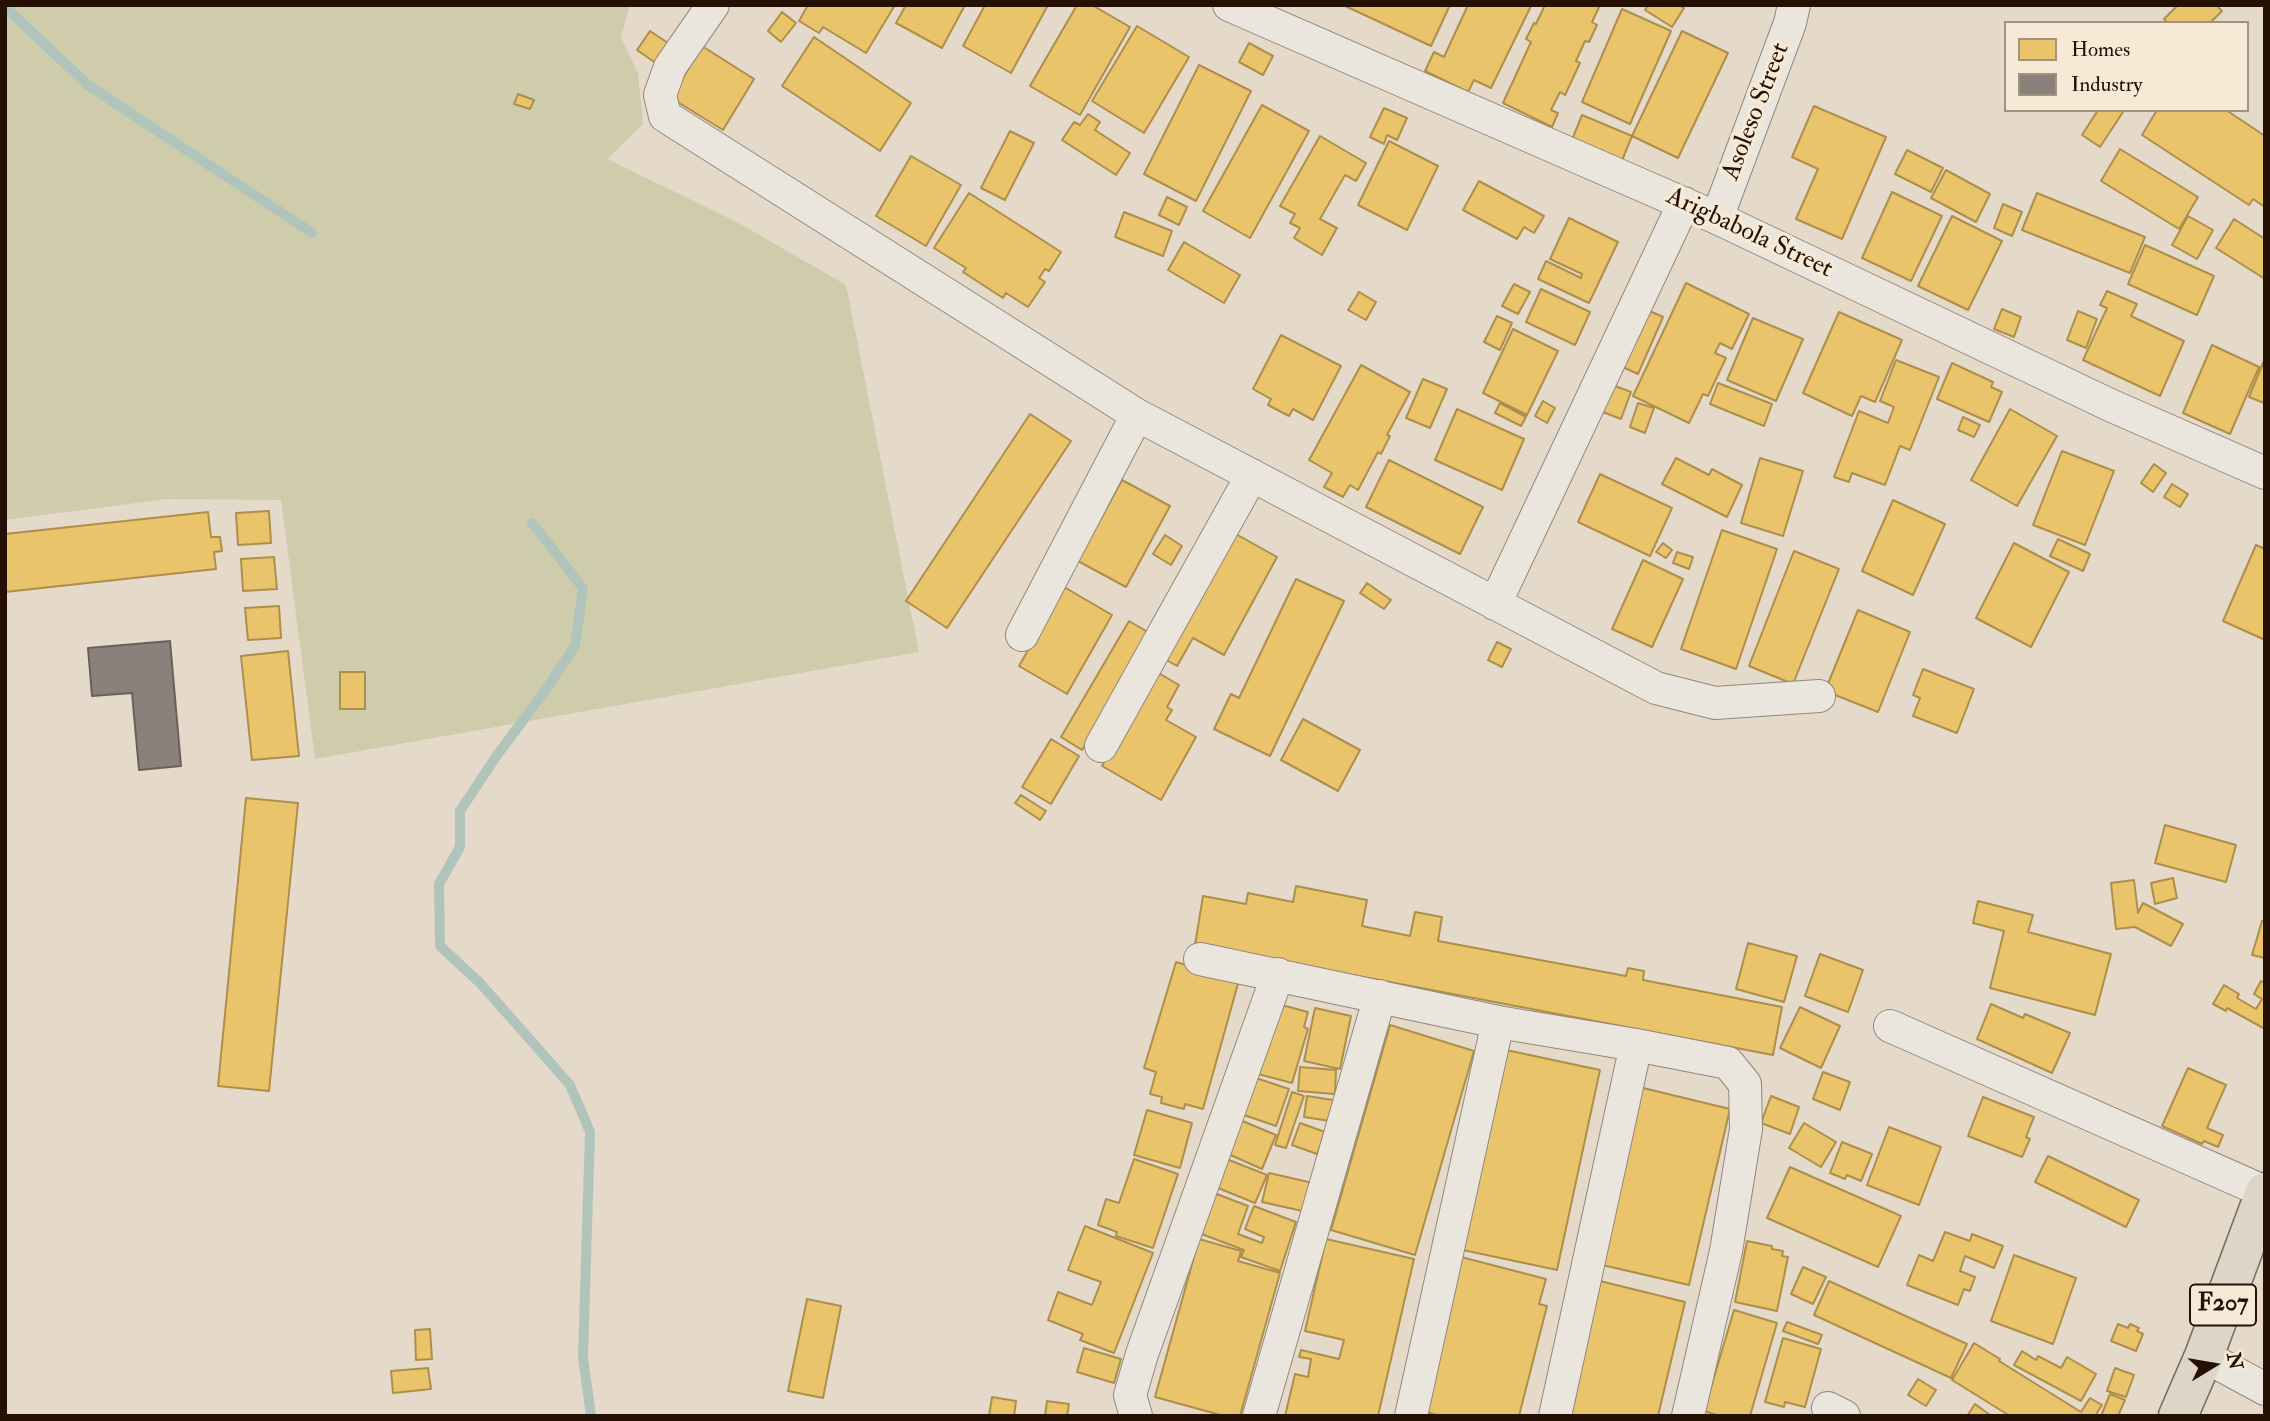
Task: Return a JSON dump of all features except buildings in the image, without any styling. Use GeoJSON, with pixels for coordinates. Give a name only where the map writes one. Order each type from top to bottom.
{"type":"FeatureCollection","features":[{"type":"Feature","properties":{"kind":"main road","name":"F207"},"geometry":{"type":"LineString","coordinates":[[2178,1416],[2204,1356],[2265,1192]]}},
{"type":"Feature","properties":{"kind":"street"},"geometry":{"type":"LineString","coordinates":[[713,5],[670,67],[660,95],[665,116],[1138,415],[1656,688],[1715,703],[1819,696]]}},
{"type":"Feature","properties":{"kind":"street","name":"Arigbabola Street"},"geometry":{"type":"LineString","coordinates":[[1229,5],[1684,203],[2110,405],[2265,473]]}},
{"type":"Feature","properties":{"kind":"street","name":"Asoleso Street"},"geometry":{"type":"LineString","coordinates":[[1717,218],[1790,23],[1794,5]]}},
{"type":"Feature","properties":{"kind":"street"},"geometry":{"type":"LineString","coordinates":[[1495,604],[1684,203]]}},
{"type":"Feature","properties":{"kind":"street"},"geometry":{"type":"LineString","coordinates":[[1022,635],[1138,415]]}},
{"type":"Feature","properties":{"kind":"street"},"geometry":{"type":"LineString","coordinates":[[1101,746],[1252,475]]}},
{"type":"Feature","properties":{"kind":"street"},"geometry":{"type":"LineString","coordinates":[[1200,958],[1498,1022],[1728,1063],[1745,1084],[1746,1129],[1726,1251],[1688,1416]]}},
{"type":"Feature","properties":{"kind":"street"},"geometry":{"type":"LineString","coordinates":[[1136,1416],[1130,1395],[1142,1354],[1278,974]]}},
{"type":"Feature","properties":{"kind":"street"},"geometry":{"type":"LineString","coordinates":[[1259,1416],[1380,996]]}},
{"type":"Feature","properties":{"kind":"street"},"geometry":{"type":"LineString","coordinates":[[1411,1416],[1498,1022]]}},
{"type":"Feature","properties":{"kind":"street"},"geometry":{"type":"LineString","coordinates":[[1890,1026],[2265,1192]]}},
{"type":"Feature","properties":{"kind":"street"},"geometry":{"type":"LineString","coordinates":[[1555,1416],[1636,1045]]}},
{"type":"Feature","properties":{"kind":"street"},"geometry":{"type":"LineString","coordinates":[[2204,1356],[2265,1389]]}},
{"type":"Feature","properties":{"kind":"shaded area"},"geometry":{"type":"Polygon","coordinates":[[[5,5],[630,5],[621,38],[638,73],[643,124],[607,159],[737,222],[846,285],[919,652],[315,759],[281,500],[167,499],[5,520],[5,5]]]}},
{"type":"Feature","properties":{"kind":"waterway"},"geometry":{"type":"LineString","coordinates":[[5,7],[88,85],[312,233]]}},
{"type":"Feature","properties":{"kind":"waterway"},"geometry":{"type":"LineString","coordinates":[[532,523],[583,588],[575,646],[460,811],[460,847],[439,884],[440,946],[480,983],[570,1085],[590,1132],[583,1357],[591,1416]]}}]}
